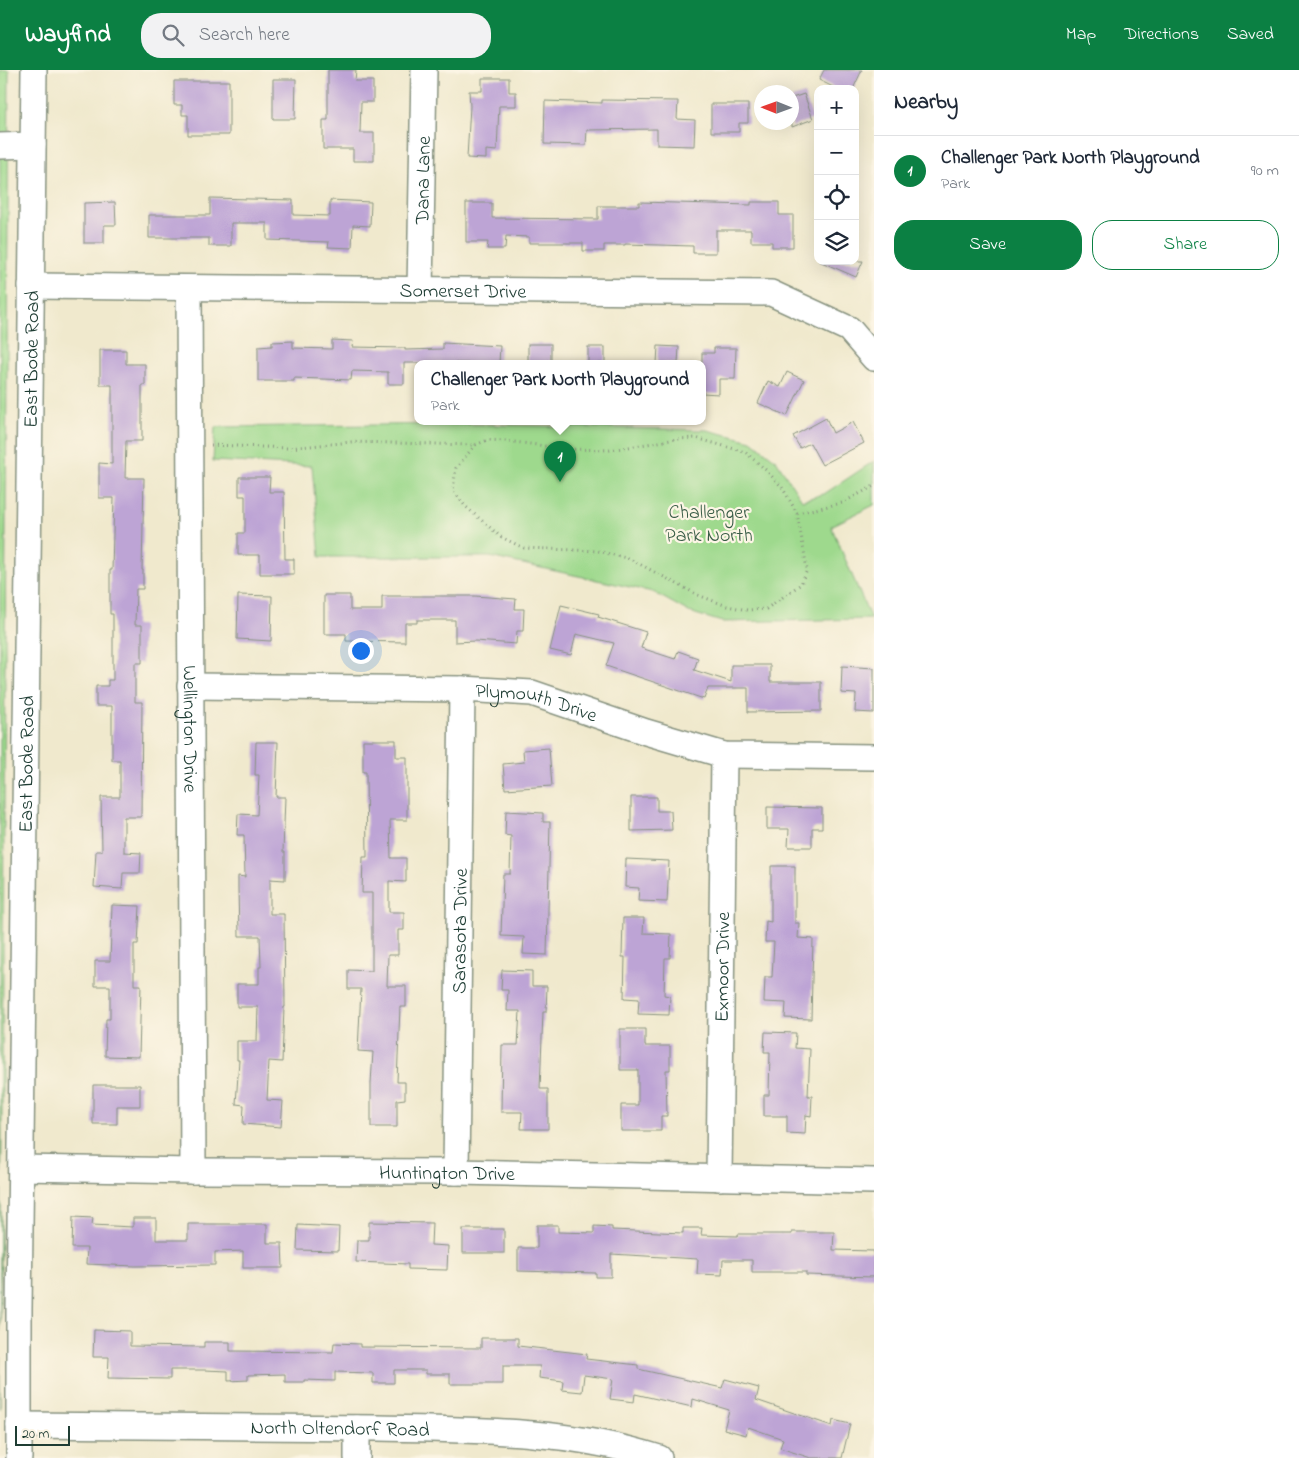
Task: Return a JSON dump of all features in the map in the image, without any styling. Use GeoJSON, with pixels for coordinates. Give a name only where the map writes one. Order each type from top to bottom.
{"type":"FeatureCollection","features":[{"type":"Feature","properties":{"kind":"street","name":"East Bode Road"},"geometry":{"type":"LineString","coordinates":[[19,1458],[34,70]]}},
{"type":"Feature","properties":{"kind":"street","name":"Dana Lane"},"geometry":{"type":"LineString","coordinates":[[420,290],[424,70]]}},
{"type":"Feature","properties":{"kind":"street"},"geometry":{"type":"LineString","coordinates":[[0,146],[33,146]]}},
{"type":"Feature","properties":{"kind":"street","name":"Somerset Drive"},"geometry":{"type":"LineString","coordinates":[[31,286],[771,293],[849,329],[874,358]]}},
{"type":"Feature","properties":{"kind":"street","name":"Wellington Drive"},"geometry":{"type":"LineString","coordinates":[[189,288],[193,1171]]}},
{"type":"Feature","properties":{"kind":"street","name":"Plymouth Drive"},"geometry":{"type":"LineString","coordinates":[[190,686],[462,689],[532,693],[646,732],[724,755],[874,757]]}},
{"type":"Feature","properties":{"kind":"street","name":"Sarasota Drive"},"geometry":{"type":"LineString","coordinates":[[456,1172],[462,689]]}},
{"type":"Feature","properties":{"kind":"street","name":"Exmoor Drive"},"geometry":{"type":"LineString","coordinates":[[719,1178],[724,755]]}},
{"type":"Feature","properties":{"kind":"street","name":"Huntington Drive"},"geometry":{"type":"LineString","coordinates":[[21,1168],[456,1172],[874,1181]]}},
{"type":"Feature","properties":{"kind":"street","name":"North Oltendorf Road"},"geometry":{"type":"LineString","coordinates":[[19,1425],[503,1431],[577,1438],[649,1456]]}},
{"type":"Feature","properties":{"kind":"street"},"geometry":{"type":"LineString","coordinates":[[356,1458],[357,1428]]}},
{"type":"Feature","properties":{"kind":"path"},"geometry":{"type":"LineString","coordinates":[[190,444],[289,448],[351,442],[475,445],[488,440],[569,449],[610,450],[677,439],[696,438],[745,452],[782,487],[796,514],[804,551],[807,570],[802,584],[766,609],[747,610],[727,606],[698,595],[630,559],[598,551],[524,548],[502,537],[465,506],[453,490],[456,468],[475,445]]}},
{"type":"Feature","properties":{"kind":"path"},"geometry":{"type":"LineString","coordinates":[[796,514],[842,503],[874,486]]}},
{"type":"Feature","properties":{"kind":"green space"},"geometry":{"type":"Polygon","coordinates":[[[0,70],[9,70],[0,1409],[0,70]]]}},
{"type":"Feature","properties":{"kind":"green space","name":"Challenger Park North"},"geometry":{"type":"Polygon","coordinates":[[[500,425],[707,430],[752,441],[776,460],[802,500],[824,494],[874,461],[874,505],[831,526],[871,619],[722,622],[689,612],[653,592],[490,557],[320,557],[312,466],[213,461],[215,427],[500,425]]]}},
{"type":"Feature","properties":{"kind":"building"},"geometry":{"type":"Polygon","coordinates":[[[328,70],[356,70],[355,81],[373,81],[373,102],[361,102],[360,133],[374,133],[374,161],[353,161],[353,149],[323,149],[323,120],[328,120],[328,70]]]}},
{"type":"Feature","properties":{"kind":"building"},"geometry":{"type":"Polygon","coordinates":[[[824,70],[862,70],[855,85],[829,85],[819,80],[824,70]]]}},
{"type":"Feature","properties":{"kind":"building"},"geometry":{"type":"Polygon","coordinates":[[[482,78],[509,78],[509,92],[516,92],[516,106],[499,106],[497,151],[486,150],[486,159],[467,158],[469,91],[482,91],[482,78]]]}},
{"type":"Feature","properties":{"kind":"building"},"geometry":{"type":"Polygon","coordinates":[[[273,79],[296,79],[295,119],[273,119],[273,79]]]}},
{"type":"Feature","properties":{"kind":"building"},"geometry":{"type":"Polygon","coordinates":[[[174,81],[229,81],[229,135],[188,135],[188,115],[182,115],[182,105],[174,105],[174,81]]]}},
{"type":"Feature","properties":{"kind":"building"},"geometry":{"type":"Polygon","coordinates":[[[804,94],[813,119],[799,124],[799,96],[804,94]]]}},
{"type":"Feature","properties":{"kind":"building"},"geometry":{"type":"Polygon","coordinates":[[[602,100],[678,101],[677,119],[695,120],[694,146],[657,145],[657,129],[587,130],[586,145],[544,144],[545,101],[602,103],[602,100]]]}},
{"type":"Feature","properties":{"kind":"building"},"geometry":{"type":"Polygon","coordinates":[[[711,104],[748,104],[748,123],[739,123],[739,132],[711,132],[711,104]]]}},
{"type":"Feature","properties":{"kind":"building"},"geometry":{"type":"Polygon","coordinates":[[[210,198],[293,200],[293,215],[330,216],[330,200],[371,202],[370,226],[353,225],[352,248],[328,247],[329,242],[267,240],[267,223],[231,223],[231,246],[209,246],[209,238],[149,238],[149,215],[210,215],[210,198]]]}},
{"type":"Feature","properties":{"kind":"building"},"geometry":{"type":"Polygon","coordinates":[[[115,202],[116,225],[104,225],[104,243],[84,243],[84,203],[115,202]]]}},
{"type":"Feature","properties":{"kind":"building"},"geometry":{"type":"Polygon","coordinates":[[[639,202],[751,205],[751,202],[779,202],[779,215],[793,215],[793,247],[772,247],[772,242],[751,242],[751,230],[716,230],[716,253],[693,253],[693,246],[625,244],[604,245],[604,251],[583,251],[583,243],[529,243],[529,237],[506,236],[505,249],[487,249],[488,242],[466,242],[466,203],[492,203],[492,218],[598,219],[598,206],[639,206],[639,202]]]}},
{"type":"Feature","properties":{"kind":"building"},"geometry":{"type":"Polygon","coordinates":[[[859,261],[863,261],[856,277],[828,265],[859,265],[859,261]]]}},
{"type":"Feature","properties":{"kind":"building"},"geometry":{"type":"Polygon","coordinates":[[[332,340],[353,341],[352,347],[405,348],[405,350],[443,349],[443,343],[500,346],[499,360],[414,360],[414,363],[404,363],[404,384],[388,384],[388,372],[352,371],[351,380],[294,378],[294,381],[258,381],[258,347],[272,346],[272,342],[293,341],[293,348],[332,349],[332,340]]]}},
{"type":"Feature","properties":{"kind":"building"},"geometry":{"type":"Polygon","coordinates":[[[528,344],[551,344],[551,360],[528,360],[528,344]]]}},
{"type":"Feature","properties":{"kind":"building"},"geometry":{"type":"Polygon","coordinates":[[[658,346],[679,347],[678,360],[657,360],[658,346]]]}},
{"type":"Feature","properties":{"kind":"building"},"geometry":{"type":"Polygon","coordinates":[[[588,347],[605,347],[605,360],[588,360],[588,347]]]}},
{"type":"Feature","properties":{"kind":"building"},"geometry":{"type":"Polygon","coordinates":[[[714,348],[736,348],[735,379],[719,379],[719,394],[706,393],[706,360],[702,360],[702,353],[714,353],[714,348]]]}},
{"type":"Feature","properties":{"kind":"building"},"geometry":{"type":"Polygon","coordinates":[[[100,350],[126,350],[126,364],[145,364],[145,385],[142,385],[142,441],[126,441],[125,478],[144,478],[143,589],[136,589],[135,625],[142,625],[142,663],[135,663],[135,702],[142,702],[141,817],[124,817],[124,852],[141,853],[140,873],[123,873],[122,889],[94,887],[96,851],[102,851],[101,797],[120,797],[120,760],[112,760],[112,706],[96,706],[96,686],[108,686],[108,680],[113,680],[113,614],[110,614],[110,570],[112,570],[114,498],[99,498],[99,463],[112,464],[112,385],[100,385],[100,350]]]}},
{"type":"Feature","properties":{"kind":"building"},"geometry":{"type":"Polygon","coordinates":[[[787,372],[804,380],[787,416],[758,403],[768,381],[780,387],[787,372]]]}},
{"type":"Feature","properties":{"kind":"building"},"geometry":{"type":"Polygon","coordinates":[[[826,418],[833,433],[853,422],[864,443],[822,465],[810,443],[800,448],[793,436],[826,418]]]}},
{"type":"Feature","properties":{"kind":"building"},"geometry":{"type":"Polygon","coordinates":[[[239,477],[270,477],[269,492],[284,492],[285,559],[294,559],[294,574],[260,574],[260,555],[238,555],[238,533],[245,533],[245,496],[239,496],[239,477]]]}},
{"type":"Feature","properties":{"kind":"building"},"geometry":{"type":"Polygon","coordinates":[[[238,595],[272,596],[271,641],[237,639],[238,595]]]}},
{"type":"Feature","properties":{"kind":"building"},"geometry":{"type":"Polygon","coordinates":[[[324,595],[350,595],[350,610],[382,610],[382,596],[475,596],[516,599],[515,609],[524,609],[523,631],[517,631],[516,644],[475,641],[455,642],[455,620],[417,620],[417,623],[405,623],[405,642],[346,641],[346,634],[324,634],[324,595]]]}},
{"type":"Feature","properties":{"kind":"building"},"geometry":{"type":"Polygon","coordinates":[[[561,605],[599,614],[598,617],[646,632],[641,648],[675,659],[678,651],[698,658],[694,670],[731,682],[731,665],[770,665],[770,682],[821,682],[821,711],[748,712],[748,688],[708,688],[704,699],[606,666],[614,643],[576,634],[571,655],[550,650],[561,605]]]}},
{"type":"Feature","properties":{"kind":"building"},"geometry":{"type":"Polygon","coordinates":[[[842,666],[874,668],[874,713],[855,712],[856,694],[841,693],[842,666]]]}},
{"type":"Feature","properties":{"kind":"building"},"geometry":{"type":"Polygon","coordinates":[[[363,740],[396,740],[396,757],[407,757],[407,820],[390,820],[391,858],[406,858],[406,882],[389,881],[389,912],[404,912],[404,930],[398,930],[398,955],[388,955],[387,986],[406,986],[406,1007],[400,1007],[397,1082],[405,1082],[405,1099],[397,1100],[397,1127],[371,1127],[373,1052],[358,1051],[361,989],[348,989],[348,970],[372,971],[372,893],[362,893],[363,857],[367,857],[366,772],[363,772],[363,740]]]}},
{"type":"Feature","properties":{"kind":"building"},"geometry":{"type":"Polygon","coordinates":[[[256,742],[278,742],[276,797],[285,797],[283,852],[285,852],[285,880],[270,879],[270,914],[284,914],[285,1007],[282,1062],[269,1061],[267,1100],[283,1101],[281,1127],[243,1124],[244,1105],[236,1104],[239,1060],[237,1060],[237,1041],[257,1041],[258,1007],[237,1007],[237,984],[259,984],[259,967],[261,967],[260,936],[239,936],[238,876],[245,877],[244,835],[237,835],[238,814],[257,815],[259,775],[255,775],[256,742]]]}},
{"type":"Feature","properties":{"kind":"building"},"geometry":{"type":"Polygon","coordinates":[[[549,748],[552,786],[505,789],[503,764],[524,762],[523,750],[549,748]]]}},
{"type":"Feature","properties":{"kind":"building"},"geometry":{"type":"Polygon","coordinates":[[[631,797],[657,797],[657,811],[671,811],[672,830],[631,831],[631,797]]]}},
{"type":"Feature","properties":{"kind":"building"},"geometry":{"type":"Polygon","coordinates":[[[767,807],[822,808],[822,828],[812,828],[812,847],[788,847],[789,829],[767,829],[767,807]]]}},
{"type":"Feature","properties":{"kind":"building"},"geometry":{"type":"Polygon","coordinates":[[[506,811],[543,813],[543,822],[550,822],[547,955],[523,954],[524,937],[501,936],[503,874],[510,874],[511,836],[505,835],[506,811]]]}},
{"type":"Feature","properties":{"kind":"building"},"geometry":{"type":"Polygon","coordinates":[[[626,859],[669,861],[667,902],[638,901],[639,888],[625,887],[626,859]]]}},
{"type":"Feature","properties":{"kind":"building"},"geometry":{"type":"Polygon","coordinates":[[[771,866],[795,866],[795,923],[799,923],[798,938],[813,939],[811,1019],[785,1018],[786,1003],[764,1002],[765,977],[772,977],[774,942],[765,942],[766,921],[771,922],[771,866]]]}},
{"type":"Feature","properties":{"kind":"building"},"geometry":{"type":"Polygon","coordinates":[[[112,905],[140,906],[138,944],[134,944],[134,985],[141,985],[139,1057],[105,1056],[106,1019],[110,1019],[110,986],[95,986],[95,961],[110,961],[112,905]]]}},
{"type":"Feature","properties":{"kind":"building"},"geometry":{"type":"Polygon","coordinates":[[[623,918],[644,918],[643,933],[671,934],[670,958],[665,958],[664,995],[670,996],[669,1015],[638,1014],[639,999],[624,998],[625,957],[622,957],[623,918]]]}},
{"type":"Feature","properties":{"kind":"building"},"geometry":{"type":"Polygon","coordinates":[[[502,970],[532,971],[532,986],[547,986],[546,1012],[543,1012],[540,1089],[548,1089],[548,1129],[521,1129],[522,1112],[501,1112],[502,1045],[518,1045],[520,1011],[507,1011],[508,990],[501,990],[502,970]]]}},
{"type":"Feature","properties":{"kind":"building"},"geometry":{"type":"Polygon","coordinates":[[[620,1029],[645,1029],[645,1046],[670,1046],[670,1070],[666,1070],[667,1116],[661,1116],[661,1131],[621,1131],[621,1105],[638,1105],[638,1070],[620,1070],[620,1029]]]}},
{"type":"Feature","properties":{"kind":"building"},"geometry":{"type":"Polygon","coordinates":[[[765,1032],[796,1033],[795,1048],[810,1049],[808,1096],[812,1096],[811,1116],[806,1115],[805,1134],[787,1133],[787,1116],[764,1116],[764,1095],[769,1095],[770,1052],[764,1052],[765,1032]]]}},
{"type":"Feature","properties":{"kind":"building"},"geometry":{"type":"Polygon","coordinates":[[[93,1085],[140,1085],[140,1106],[117,1106],[117,1124],[93,1124],[93,1085]]]}},
{"type":"Feature","properties":{"kind":"building"},"geometry":{"type":"Polygon","coordinates":[[[73,1217],[93,1218],[92,1225],[133,1227],[133,1218],[156,1218],[156,1240],[188,1240],[188,1224],[267,1224],[267,1243],[282,1243],[283,1268],[243,1268],[243,1251],[215,1252],[215,1265],[135,1266],[86,1264],[87,1248],[72,1248],[73,1217]]]}},
{"type":"Feature","properties":{"kind":"building"},"geometry":{"type":"Polygon","coordinates":[[[369,1222],[432,1223],[431,1245],[448,1246],[447,1270],[408,1269],[408,1264],[356,1262],[357,1240],[369,1240],[369,1222]]]}},
{"type":"Feature","properties":{"kind":"building"},"geometry":{"type":"Polygon","coordinates":[[[298,1225],[339,1227],[338,1251],[297,1250],[298,1225]]]}},
{"type":"Feature","properties":{"kind":"building"},"geometry":{"type":"Polygon","coordinates":[[[537,1225],[558,1225],[558,1232],[594,1233],[594,1226],[612,1227],[612,1230],[683,1233],[683,1228],[702,1228],[701,1235],[738,1236],[738,1234],[834,1232],[833,1250],[874,1251],[874,1277],[806,1275],[806,1272],[752,1272],[752,1260],[723,1260],[722,1275],[697,1274],[698,1259],[611,1254],[611,1277],[596,1277],[596,1273],[518,1271],[518,1248],[537,1248],[537,1225]]]}},
{"type":"Feature","properties":{"kind":"building"},"geometry":{"type":"Polygon","coordinates":[[[463,1229],[504,1229],[504,1253],[463,1253],[463,1229]]]}},
{"type":"Feature","properties":{"kind":"building"},"geometry":{"type":"Polygon","coordinates":[[[94,1330],[130,1331],[130,1346],[204,1347],[204,1342],[230,1342],[230,1351],[333,1352],[334,1343],[360,1344],[360,1347],[481,1348],[481,1338],[518,1338],[518,1346],[587,1354],[586,1359],[638,1365],[638,1369],[722,1388],[725,1379],[759,1388],[756,1400],[832,1426],[833,1420],[850,1424],[842,1458],[811,1458],[780,1448],[783,1439],[748,1427],[746,1435],[724,1429],[729,1410],[693,1399],[692,1407],[635,1394],[634,1402],[610,1399],[613,1379],[584,1375],[582,1392],[562,1390],[563,1381],[539,1378],[540,1366],[503,1366],[503,1384],[450,1384],[450,1374],[426,1374],[426,1370],[394,1370],[394,1383],[373,1383],[373,1373],[335,1372],[335,1381],[304,1380],[304,1382],[285,1382],[285,1374],[248,1375],[248,1380],[228,1381],[228,1371],[204,1370],[170,1370],[170,1379],[108,1378],[109,1357],[93,1357],[94,1330]]]}},
{"type":"Feature","properties":{"kind":"place","name":"Challenger Park North Playground"},"geometry":{"type":"Point","coordinates":[560,482]}}]}
